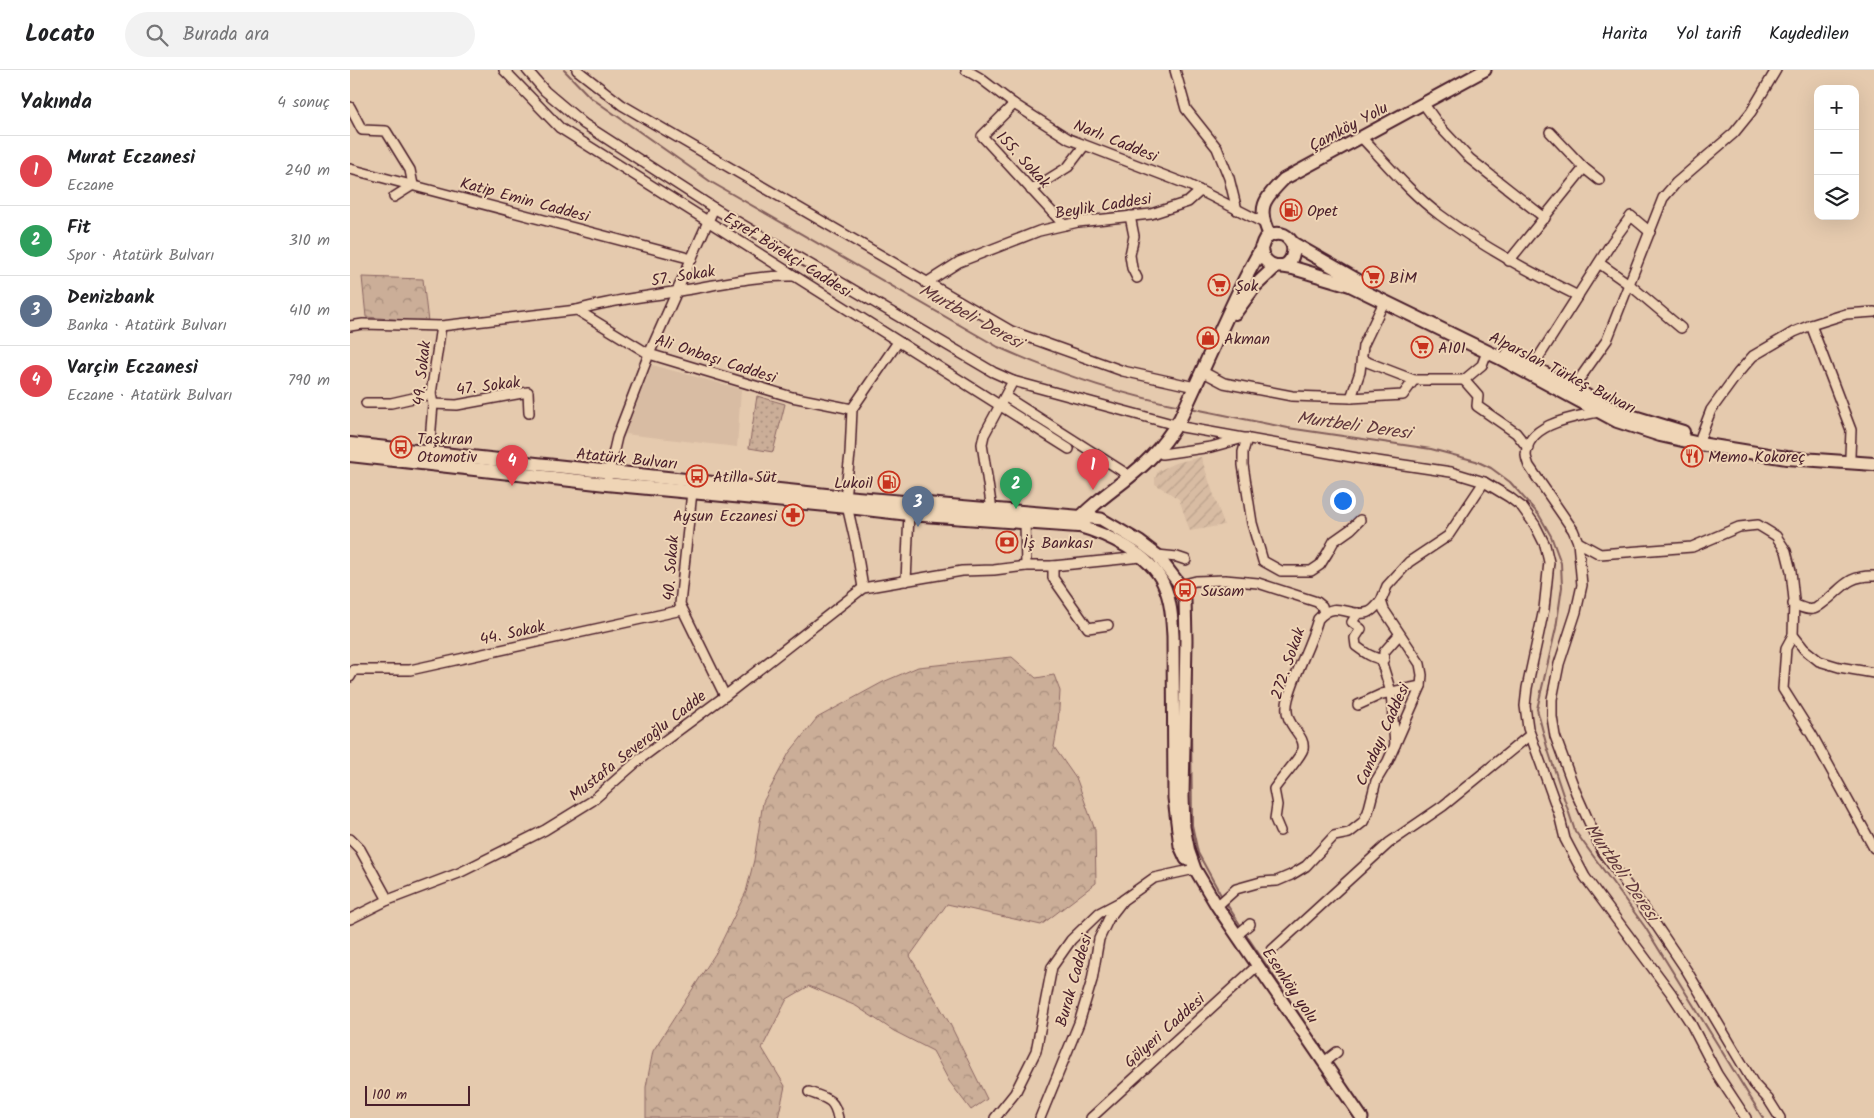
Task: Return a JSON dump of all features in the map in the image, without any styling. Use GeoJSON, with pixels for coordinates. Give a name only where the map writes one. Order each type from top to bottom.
{"type":"FeatureCollection","features":[{"type":"Feature","properties":{"kind":"main road"},"geometry":{"type":"LineString","coordinates":[[1086,519],[1162,454],[1198,387],[1250,267],[1266,239],[1275,234],[1285,236],[1292,243],[1294,253],[1286,264],[1271,265],[1263,258],[1261,248]]}},
{"type":"Feature","properties":{"kind":"main road","name":"Alparslan Türkeş Bulvarı"},"geometry":{"type":"LineString","coordinates":[[1292,243],[1354,279],[1533,366],[1624,414],[1701,436],[1768,448],[1850,456],[1874,456]]}},
{"type":"Feature","properties":{"kind":"main road"},"geometry":{"type":"LineString","coordinates":[[1198,387],[1207,374],[1238,308],[1255,286],[1278,266]]}},
{"type":"Feature","properties":{"kind":"main road","name":"Alparslan Türkeş Bulvarı"},"geometry":{"type":"LineString","coordinates":[[1278,266],[1293,268],[1350,285],[1488,352],[1617,421],[1660,435],[1700,444],[1794,459],[1874,464]]}},
{"type":"Feature","properties":{"kind":"main road"},"geometry":{"type":"LineString","coordinates":[[1086,519],[1152,457],[1180,423]]}},
{"type":"Feature","properties":{"kind":"main road","name":"Atatürk Bulvarı"},"geometry":{"type":"LineString","coordinates":[[350,444],[608,478],[692,492],[992,510],[1086,519]]}},
{"type":"Feature","properties":{"kind":"main road","name":"Atatürk Bulvarı"},"geometry":{"type":"LineString","coordinates":[[350,456],[608,478],[847,502],[909,514],[1025,522],[1086,519]]}},
{"type":"Feature","properties":{"kind":"street","name":"Eşref Börekçi Caddesi"},"geometry":{"type":"LineString","coordinates":[[504,70],[560,128],[711,216],[794,276],[898,342],[1130,476]]}},
{"type":"Feature","properties":{"kind":"street"},"geometry":{"type":"LineString","coordinates":[[527,70],[545,91],[584,124],[711,216],[985,367],[1013,380],[1180,423],[1247,438],[1356,458],[1433,468],[1466,475],[1484,482],[1522,507],[1545,545],[1548,562],[1544,609],[1527,688],[1526,706],[1530,735],[1559,814],[1565,838],[1585,877],[1671,992],[1690,1022],[1717,1074],[1746,1118]]}},
{"type":"Feature","properties":{"kind":"street"},"geometry":{"type":"LineString","coordinates":[[577,70],[622,105],[1011,331],[1123,371],[1198,387]]}},
{"type":"Feature","properties":{"kind":"street","name":"Narlı Caddesi"},"geometry":{"type":"LineString","coordinates":[[966,70],[987,82],[1014,104],[1068,139],[1176,180],[1264,223]]}},
{"type":"Feature","properties":{"kind":"street"},"geometry":{"type":"LineString","coordinates":[[1175,70],[1186,109],[1217,148],[1229,178],[1237,210]]}},
{"type":"Feature","properties":{"kind":"street","name":"Çamköy Yolu"},"geometry":{"type":"LineString","coordinates":[[1270,236],[1262,213],[1264,201],[1284,179],[1485,70]]}},
{"type":"Feature","properties":{"kind":"street"},"geometry":{"type":"LineString","coordinates":[[1573,388],[1607,340],[1663,198],[1676,183],[1734,133],[1751,112],[1776,70]]}},
{"type":"Feature","properties":{"kind":"street"},"geometry":{"type":"LineString","coordinates":[[1423,103],[1441,128],[1470,159],[1545,218]]}},
{"type":"Feature","properties":{"kind":"street","name":"155. Sokak"},"geometry":{"type":"LineString","coordinates":[[1014,104],[982,136],[1064,225]]}},
{"type":"Feature","properties":{"kind":"street"},"geometry":{"type":"LineString","coordinates":[[350,107],[362,130],[386,131],[410,170],[413,186],[394,196]]}},
{"type":"Feature","properties":{"kind":"street"},"geometry":{"type":"LineString","coordinates":[[1550,132],[1584,168],[1599,180]]}},
{"type":"Feature","properties":{"kind":"street"},"geometry":{"type":"LineString","coordinates":[[1361,137],[1417,196],[1439,215],[1510,261],[1578,296]]}},
{"type":"Feature","properties":{"kind":"street"},"geometry":{"type":"LineString","coordinates":[[1031,190],[1068,167],[1084,146]]}},
{"type":"Feature","properties":{"kind":"street"},"geometry":{"type":"LineString","coordinates":[[1510,261],[1584,168]]}},
{"type":"Feature","properties":{"kind":"street","name":"Katip Emin Caddesi"},"geometry":{"type":"LineString","coordinates":[[350,169],[692,259]]}},
{"type":"Feature","properties":{"kind":"street","name":"Beylik Caddesi"},"geometry":{"type":"LineString","coordinates":[[926,283],[959,262],[1039,231],[1086,220],[1151,214],[1188,202],[1199,190]]}},
{"type":"Feature","properties":{"kind":"street"},"geometry":{"type":"LineString","coordinates":[[608,478],[618,437],[649,354],[711,216]]}},
{"type":"Feature","properties":{"kind":"street"},"geometry":{"type":"LineString","coordinates":[[1130,216],[1134,236],[1130,255],[1132,268],[1137,278]]}},
{"type":"Feature","properties":{"kind":"street"},"geometry":{"type":"LineString","coordinates":[[1533,366],[1631,216],[1650,232]]}},
{"type":"Feature","properties":{"kind":"street"},"geometry":{"type":"LineString","coordinates":[[1599,263],[1630,285],[1680,328]]}},
{"type":"Feature","properties":{"kind":"street","name":"57. Sokak"},"geometry":{"type":"LineString","coordinates":[[577,310],[602,302],[677,292],[773,275],[794,276]]}},
{"type":"Feature","properties":{"kind":"street"},"geometry":{"type":"LineString","coordinates":[[1351,398],[1360,372],[1363,346],[1384,302]]}},
{"type":"Feature","properties":{"kind":"street"},"geometry":{"type":"LineString","coordinates":[[350,326],[363,324],[441,326],[577,310]]}},
{"type":"Feature","properties":{"kind":"street","name":"Ali Onbaşı Caddesi"},"geometry":{"type":"LineString","coordinates":[[577,310],[649,354],[792,397],[852,408]]}},
{"type":"Feature","properties":{"kind":"street"},"geometry":{"type":"LineString","coordinates":[[1701,436],[1710,410],[1738,372],[1753,356],[1794,332],[1811,325],[1846,314],[1874,312]]}},
{"type":"Feature","properties":{"kind":"street"},"geometry":{"type":"LineString","coordinates":[[1811,325],[1851,430],[1850,456]]}},
{"type":"Feature","properties":{"kind":"street","name":"49. Sokak"},"geometry":{"type":"LineString","coordinates":[[429,453],[433,404],[431,394],[441,326]]}},
{"type":"Feature","properties":{"kind":"street"},"geometry":{"type":"LineString","coordinates":[[898,342],[852,408],[847,502],[863,588],[962,571],[1053,566],[1141,557]]}},
{"type":"Feature","properties":{"kind":"street"},"geometry":{"type":"LineString","coordinates":[[1362,360],[1414,380],[1464,380],[1482,365],[1488,352]]}},
{"type":"Feature","properties":{"kind":"street"},"geometry":{"type":"LineString","coordinates":[[1207,374],[1224,383],[1292,396],[1351,398],[1403,395],[1414,380]]}},
{"type":"Feature","properties":{"kind":"street"},"geometry":{"type":"LineString","coordinates":[[992,510],[982,444],[984,435],[1013,380]]}},
{"type":"Feature","properties":{"kind":"street"},"geometry":{"type":"LineString","coordinates":[[1464,380],[1478,396],[1477,406],[1516,433],[1528,448]]}},
{"type":"Feature","properties":{"kind":"street","name":"47. Sokak"},"geometry":{"type":"LineString","coordinates":[[433,404],[457,405],[528,392],[529,413]]}},
{"type":"Feature","properties":{"kind":"street"},"geometry":{"type":"LineString","coordinates":[[366,403],[391,403],[431,394]]}},
{"type":"Feature","properties":{"kind":"street","name":"Eşref Börekçi Caddesi"},"geometry":{"type":"LineString","coordinates":[[1003,401],[1069,449]]}},
{"type":"Feature","properties":{"kind":"street"},"geometry":{"type":"LineString","coordinates":[[1598,412],[1560,421],[1544,428],[1533,437],[1526,455],[1529,466],[1573,530],[1578,542],[1582,585],[1574,619],[1559,664],[1552,699],[1555,736],[1576,793],[1602,851],[1687,971],[1754,1084],[1768,1099],[1780,1118]]}},
{"type":"Feature","properties":{"kind":"street"},"geometry":{"type":"LineString","coordinates":[[1162,454],[1211,447],[1236,439],[1247,438]]}},
{"type":"Feature","properties":{"kind":"street"},"geometry":{"type":"LineString","coordinates":[[1247,438],[1243,465],[1252,523],[1263,561],[1281,571],[1311,571],[1320,565],[1334,540],[1351,529],[1360,520]]}},
{"type":"Feature","properties":{"kind":"street"},"geometry":{"type":"LineString","coordinates":[[1381,660],[1368,655],[1356,646],[1355,638],[1361,629],[1352,622],[1358,613],[1370,611],[1381,601],[1387,586],[1409,562],[1448,536],[1484,482]]}},
{"type":"Feature","properties":{"kind":"street","name":"40. Sokak"},"geometry":{"type":"LineString","coordinates":[[692,492],[680,604],[725,696]]}},
{"type":"Feature","properties":{"kind":"street"},"geometry":{"type":"LineString","coordinates":[[906,581],[909,514]]}},
{"type":"Feature","properties":{"kind":"street"},"geometry":{"type":"LineString","coordinates":[[1086,519],[1101,519],[1157,554],[1180,585],[1185,600],[1184,827],[1195,869]]}},
{"type":"Feature","properties":{"kind":"street"},"geometry":{"type":"LineString","coordinates":[[1086,519],[1141,557],[1163,582],[1171,610],[1176,826],[1186,859],[1195,869]]}},
{"type":"Feature","properties":{"kind":"street"},"geometry":{"type":"LineString","coordinates":[[1025,522],[1026,566]]}},
{"type":"Feature","properties":{"kind":"street"},"geometry":{"type":"LineString","coordinates":[[1578,542],[1600,554],[1692,547],[1740,527],[1758,525],[1776,536],[1786,551],[1791,571],[1794,604],[1793,635],[1786,648],[1783,689],[1812,735],[1874,848]]}},
{"type":"Feature","properties":{"kind":"street"},"geometry":{"type":"LineString","coordinates":[[1157,554],[1186,560]]}},
{"type":"Feature","properties":{"kind":"street"},"geometry":{"type":"LineString","coordinates":[[1053,566],[1053,578],[1088,628],[1108,625]]}},
{"type":"Feature","properties":{"kind":"street"},"geometry":{"type":"LineString","coordinates":[[1794,604],[1813,609],[1842,585],[1856,579],[1874,576]]}},
{"type":"Feature","properties":{"kind":"street"},"geometry":{"type":"LineString","coordinates":[[1180,585],[1196,581],[1225,580],[1258,583],[1318,602],[1322,606],[1324,613]]}},
{"type":"Feature","properties":{"kind":"street","name":"Mustafa Severoğlu Cadde"},"geometry":{"type":"LineString","coordinates":[[350,919],[388,900],[459,873],[569,816],[592,801],[640,759],[725,696],[863,588]]}},
{"type":"Feature","properties":{"kind":"street","name":"Candayı Caddesi"},"geometry":{"type":"LineString","coordinates":[[1222,902],[1236,889],[1247,885],[1278,881],[1291,876],[1306,866],[1334,836],[1349,833],[1363,822],[1368,812],[1376,781],[1383,772],[1395,746],[1421,686],[1422,675],[1420,664],[1384,610],[1381,601]]}},
{"type":"Feature","properties":{"kind":"street","name":"272. Sokak"},"geometry":{"type":"LineString","coordinates":[[1280,831],[1275,818],[1277,805],[1274,789],[1300,757],[1303,748],[1302,738],[1287,719],[1288,700],[1318,619],[1331,609],[1358,613]]}},
{"type":"Feature","properties":{"kind":"street","name":"44. Sokak"},"geometry":{"type":"LineString","coordinates":[[350,677],[354,670],[410,670],[682,610]]}},
{"type":"Feature","properties":{"kind":"street"},"geometry":{"type":"LineString","coordinates":[[1381,660],[1384,659],[1384,652],[1399,634]]}},
{"type":"Feature","properties":{"kind":"street"},"geometry":{"type":"LineString","coordinates":[[1793,635],[1804,649],[1819,661],[1839,667],[1874,673]]}},
{"type":"Feature","properties":{"kind":"street"},"geometry":{"type":"LineString","coordinates":[[1381,660],[1391,692],[1395,746]]}},
{"type":"Feature","properties":{"kind":"street"},"geometry":{"type":"LineString","coordinates":[[1358,706],[1382,694],[1421,686]]}},
{"type":"Feature","properties":{"kind":"street"},"geometry":{"type":"LineString","coordinates":[[1272,950],[1390,843],[1443,806],[1530,735]]}},
{"type":"Feature","properties":{"kind":"street"},"geometry":{"type":"LineString","coordinates":[[350,839],[360,849],[388,900]]}},
{"type":"Feature","properties":{"kind":"street","name":"Burak Caddesi"},"geometry":{"type":"LineString","coordinates":[[1040,1118],[1079,1023],[1092,980],[1099,938],[1109,918],[1123,900],[1154,878],[1195,869]]}},
{"type":"Feature","properties":{"kind":"street","name":"Esenköy yolu"},"geometry":{"type":"LineString","coordinates":[[1195,869],[1244,930],[1258,966],[1330,1058],[1362,1118]]}},
{"type":"Feature","properties":{"kind":"street"},"geometry":{"type":"LineString","coordinates":[[995,1118],[1015,1092],[1036,1051],[1052,967],[1071,940],[1099,913],[1123,900]]}},
{"type":"Feature","properties":{"kind":"street","name":"Gölyeri Caddesi"},"geometry":{"type":"LineString","coordinates":[[1091,1118],[1258,966]]}},
{"type":"Feature","properties":{"kind":"street"},"geometry":{"type":"LineString","coordinates":[[809,1092],[831,1100],[838,1118]]}},
{"type":"Feature","properties":{"kind":"shaded area"},"geometry":{"type":"Polygon","coordinates":[[[652,365],[741,389],[737,447],[625,434],[652,365]]]}},
{"type":"Feature","properties":{"kind":"shaded area"},"geometry":{"type":"Polygon","coordinates":[[[1201,457],[1224,525],[1190,531],[1179,499],[1155,484],[1155,479],[1158,471],[1175,463],[1201,457]]]}},
{"type":"Feature","properties":{"kind":"green space"},"geometry":{"type":"Polygon","coordinates":[[[362,277],[423,279],[428,322],[366,317],[362,277]]]}},
{"type":"Feature","properties":{"kind":"green space"},"geometry":{"type":"Polygon","coordinates":[[[757,396],[785,404],[773,452],[749,448],[757,396]]]}},
{"type":"Feature","properties":{"kind":"green space"},"geometry":{"type":"Polygon","coordinates":[[[1012,657],[1036,678],[1054,675],[1060,691],[1058,725],[1054,747],[1077,780],[1095,830],[1096,883],[1041,925],[947,904],[910,956],[950,1024],[987,1099],[971,1110],[949,1081],[933,1051],[894,1031],[856,1006],[809,986],[787,999],[762,1048],[785,1086],[778,1118],[646,1118],[646,1087],[653,1051],[717,951],[746,892],[754,860],[763,802],[789,753],[817,718],[883,682],[918,667],[1012,657]]]}},
{"type":"Feature","properties":{"kind":"waterway","name":"Murtbeli Deresi"},"geometry":{"type":"LineString","coordinates":[[564,70],[590,97],[711,182],[998,347],[1042,366],[1088,382],[1181,406]]}},
{"type":"Feature","properties":{"kind":"waterway"},"geometry":{"type":"LineString","coordinates":[[598,147],[708,216]]}},
{"type":"Feature","properties":{"kind":"waterway"},"geometry":{"type":"LineString","coordinates":[[712,219],[1000,400]]}},
{"type":"Feature","properties":{"kind":"waterway"},"geometry":{"type":"LineString","coordinates":[[1004,402],[1117,473]]}},
{"type":"Feature","properties":{"kind":"waterway","name":"Murtbeli Deresi"},"geometry":{"type":"LineString","coordinates":[[1190,408],[1288,428],[1431,449],[1476,461],[1491,468],[1510,482],[1539,515],[1551,536],[1561,563],[1562,587],[1556,628],[1537,709],[1547,747],[1575,831],[1645,927],[1763,1118]]}},
{"type":"Feature","properties":{"kind":"waterway"},"geometry":{"type":"LineString","coordinates":[[1189,593],[1192,621],[1192,825],[1198,853],[1222,897]]}},
{"type":"Feature","properties":{"kind":"waterway"},"geometry":{"type":"LineString","coordinates":[[1226,903],[1241,926]]}},
{"type":"Feature","properties":{"kind":"waterway"},"geometry":{"type":"LineString","coordinates":[[1245,933],[1327,1056]]}},
{"type":"Feature","properties":{"kind":"waterway"},"geometry":{"type":"LineString","coordinates":[[1331,1062],[1340,1076]]}},
{"type":"Feature","properties":{"kind":"place","name":"Opet"},"geometry":{"type":"Point","coordinates":[1291,210]}},
{"type":"Feature","properties":{"kind":"place","name":"BİM"},"geometry":{"type":"Point","coordinates":[1373,277]}},
{"type":"Feature","properties":{"kind":"place","name":"Şok"},"geometry":{"type":"Point","coordinates":[1219,285]}},
{"type":"Feature","properties":{"kind":"place","name":"Akman"},"geometry":{"type":"Point","coordinates":[1208,338]}},
{"type":"Feature","properties":{"kind":"place","name":"A101"},"geometry":{"type":"Point","coordinates":[1422,347]}},
{"type":"Feature","properties":{"kind":"place","name":"Taşkıran Otomotiv"},"geometry":{"type":"Point","coordinates":[401,447]}},
{"type":"Feature","properties":{"kind":"place","name":"Memo Kokoreç"},"geometry":{"type":"Point","coordinates":[1692,456]}},
{"type":"Feature","properties":{"kind":"place","name":"Atilla Süt"},"geometry":{"type":"Point","coordinates":[697,476]}},
{"type":"Feature","properties":{"kind":"place","name":"Lukoil"},"geometry":{"type":"Point","coordinates":[889,482]}},
{"type":"Feature","properties":{"kind":"place","name":"Varçin Eczanesi"},"geometry":{"type":"Point","coordinates":[512,486]}},
{"type":"Feature","properties":{"kind":"place","name":"Murat Eczanesi"},"geometry":{"type":"Point","coordinates":[1093,490]}},
{"type":"Feature","properties":{"kind":"place","name":"Fit"},"geometry":{"type":"Point","coordinates":[1016,509]}},
{"type":"Feature","properties":{"kind":"place","name":"Aysun Eczanesi"},"geometry":{"type":"Point","coordinates":[793,515]}},
{"type":"Feature","properties":{"kind":"place","name":"Denizbank"},"geometry":{"type":"Point","coordinates":[918,527]}},
{"type":"Feature","properties":{"kind":"place","name":"İş Bankası"},"geometry":{"type":"Point","coordinates":[1007,542]}},
{"type":"Feature","properties":{"kind":"place","name":"Susam"},"geometry":{"type":"Point","coordinates":[1185,590]}}]}
